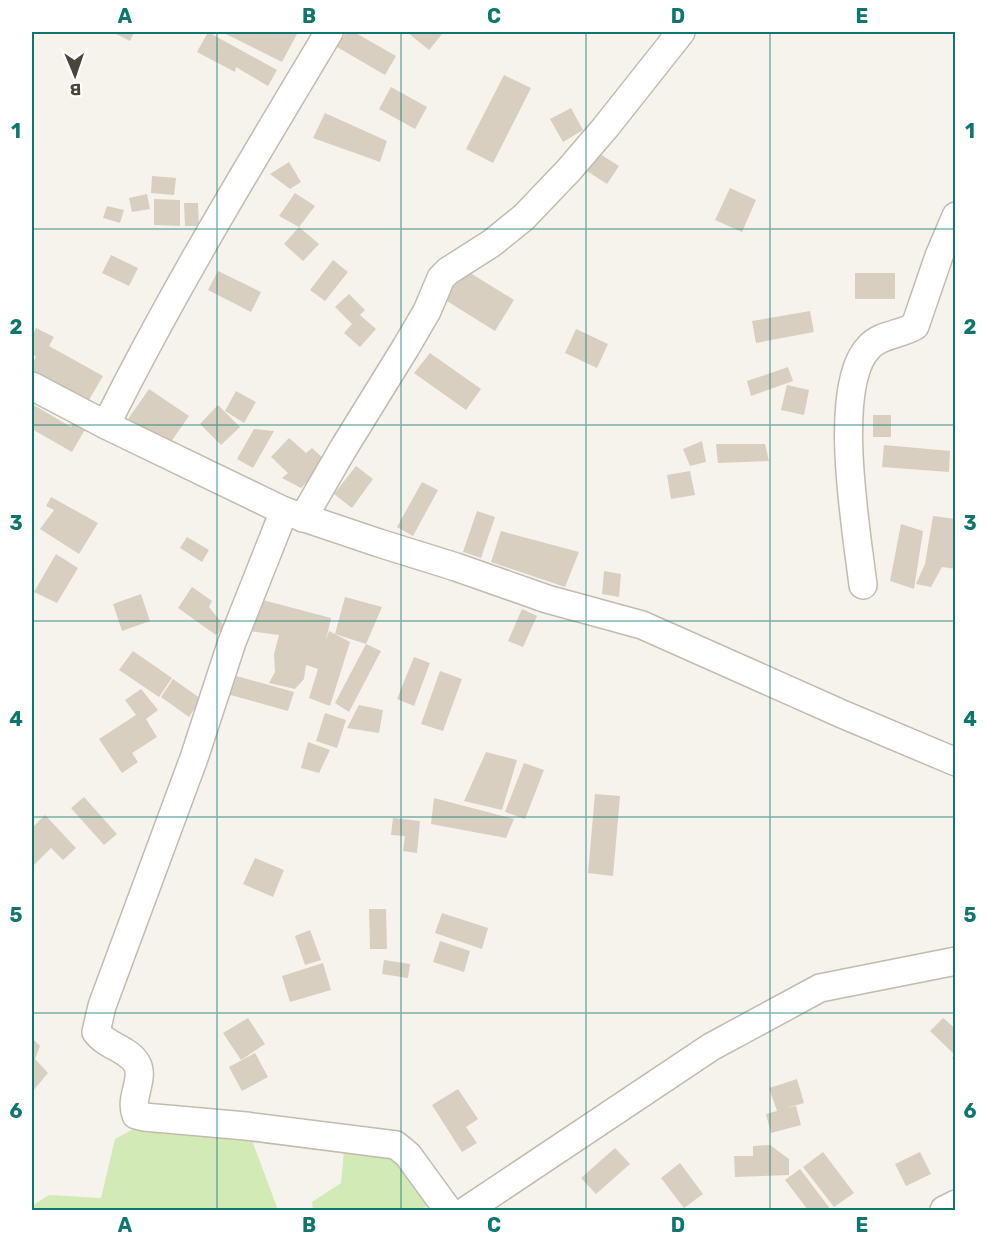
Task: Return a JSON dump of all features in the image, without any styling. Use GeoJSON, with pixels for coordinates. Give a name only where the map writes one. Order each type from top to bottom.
{"type":"FeatureCollection","features":[{"type":"Feature","properties":{"kind":"street"},"geometry":{"type":"LineString","coordinates":[[106,425],[159,322],[329,32]]}},
{"type":"Feature","properties":{"kind":"street"},"geometry":{"type":"LineString","coordinates":[[448,1210],[408,1155],[396,1145],[136,1115],[132,1107],[139,1076],[138,1066],[132,1058],[101,1039],[96,1032],[102,1006],[194,758],[232,642],[293,515],[343,448],[427,311],[441,278],[448,271],[492,243],[524,217],[605,128],[681,32]]}},
{"type":"Feature","properties":{"kind":"street"},"geometry":{"type":"LineString","coordinates":[[863,585],[848,442],[853,379],[860,360],[868,348],[879,339],[915,326],[939,256],[956,216]]}},
{"type":"Feature","properties":{"kind":"street"},"geometry":{"type":"LineString","coordinates":[[32,386],[106,425],[293,515],[456,567],[547,600],[642,625],[956,762]]}},
{"type":"Feature","properties":{"kind":"street"},"geometry":{"type":"LineString","coordinates":[[467,1210],[711,1047],[820,988],[956,961]]}},
{"type":"Feature","properties":{"kind":"street"},"geometry":{"type":"LineString","coordinates":[[944,1210],[956,1204]]}},
{"type":"Feature","properties":{"kind":"green space"},"geometry":{"type":"Polygon","coordinates":[[[225,1121],[253,1143],[278,1210],[32,1210],[32,1206],[49,1195],[101,1198],[115,1139],[137,1127],[225,1121]]]}},
{"type":"Feature","properties":{"kind":"green space"},"geometry":{"type":"Polygon","coordinates":[[[385,1141],[425,1188],[426,1207],[419,1210],[313,1210],[312,1202],[341,1183],[344,1151],[385,1141]]]}},
{"type":"Feature","properties":{"kind":"building"},"geometry":{"type":"Polygon","coordinates":[[[112,32],[134,32],[130,41],[112,32]]]}},
{"type":"Feature","properties":{"kind":"building"},"geometry":{"type":"Polygon","coordinates":[[[208,32],[277,70],[268,86],[236,67],[235,72],[197,52],[208,32]]]}},
{"type":"Feature","properties":{"kind":"building"},"geometry":{"type":"Polygon","coordinates":[[[222,32],[298,32],[282,62],[222,32]]]}},
{"type":"Feature","properties":{"kind":"building"},"geometry":{"type":"Polygon","coordinates":[[[346,32],[354,32],[396,56],[385,75],[337,47],[346,32]]]}},
{"type":"Feature","properties":{"kind":"building"},"geometry":{"type":"Polygon","coordinates":[[[407,32],[439,32],[442,34],[429,50],[407,32]]]}},
{"type":"Feature","properties":{"kind":"building"},"geometry":{"type":"Polygon","coordinates":[[[504,75],[531,88],[493,163],[466,149],[504,75]]]}},
{"type":"Feature","properties":{"kind":"building"},"geometry":{"type":"Polygon","coordinates":[[[391,87],[427,107],[415,129],[379,109],[391,87]]]}},
{"type":"Feature","properties":{"kind":"building"},"geometry":{"type":"Polygon","coordinates":[[[571,108],[583,130],[563,142],[550,119],[571,108]]]}},
{"type":"Feature","properties":{"kind":"building"},"geometry":{"type":"Polygon","coordinates":[[[325,113],[387,141],[380,162],[313,138],[325,113]]]}},
{"type":"Feature","properties":{"kind":"building"},"geometry":{"type":"Polygon","coordinates":[[[579,141],[619,166],[607,184],[568,159],[579,141]]]}},
{"type":"Feature","properties":{"kind":"building"},"geometry":{"type":"Polygon","coordinates":[[[289,162],[301,182],[290,189],[270,174],[289,162]]]}},
{"type":"Feature","properties":{"kind":"building"},"geometry":{"type":"Polygon","coordinates":[[[152,176],[176,178],[174,195],[151,193],[152,176]]]}},
{"type":"Feature","properties":{"kind":"building"},"geometry":{"type":"Polygon","coordinates":[[[730,188],[756,200],[742,232],[715,220],[730,188]]]}},
{"type":"Feature","properties":{"kind":"building"},"geometry":{"type":"Polygon","coordinates":[[[295,193],[315,206],[299,227],[279,216],[295,193]]]}},
{"type":"Feature","properties":{"kind":"building"},"geometry":{"type":"Polygon","coordinates":[[[147,194],[150,209],[132,212],[129,198],[147,194]]]}},
{"type":"Feature","properties":{"kind":"building"},"geometry":{"type":"Polygon","coordinates":[[[154,199],[180,200],[180,226],[154,225],[154,199]]]}},
{"type":"Feature","properties":{"kind":"building"},"geometry":{"type":"Polygon","coordinates":[[[184,203],[198,203],[199,226],[185,226],[184,203]]]}},
{"type":"Feature","properties":{"kind":"building"},"geometry":{"type":"Polygon","coordinates":[[[107,206],[124,210],[120,223],[103,218],[107,206]]]}},
{"type":"Feature","properties":{"kind":"building"},"geometry":{"type":"Polygon","coordinates":[[[299,227],[319,244],[303,261],[284,244],[299,227]]]}},
{"type":"Feature","properties":{"kind":"building"},"geometry":{"type":"Polygon","coordinates":[[[111,255],[138,268],[129,286],[102,273],[111,255]]]}},
{"type":"Feature","properties":{"kind":"building"},"geometry":{"type":"Polygon","coordinates":[[[333,260],[348,272],[325,301],[310,290],[333,260]]]}},
{"type":"Feature","properties":{"kind":"building"},"geometry":{"type":"Polygon","coordinates":[[[454,263],[514,300],[495,331],[434,293],[454,263]]]}},
{"type":"Feature","properties":{"kind":"building"},"geometry":{"type":"Polygon","coordinates":[[[218,271],[261,292],[251,312],[208,290],[218,271]]]}},
{"type":"Feature","properties":{"kind":"building"},"geometry":{"type":"Polygon","coordinates":[[[855,273],[895,273],[895,299],[855,299],[855,273]]]}},
{"type":"Feature","properties":{"kind":"building"},"geometry":{"type":"Polygon","coordinates":[[[349,294],[365,310],[360,315],[376,329],[360,347],[344,333],[352,324],[335,307],[349,294]]]}},
{"type":"Feature","properties":{"kind":"building"},"geometry":{"type":"Polygon","coordinates":[[[810,311],[814,332],[756,343],[752,321],[810,311]]]}},
{"type":"Feature","properties":{"kind":"building"},"geometry":{"type":"Polygon","coordinates":[[[36,328],[54,337],[49,346],[103,376],[86,405],[32,375],[32,365],[36,357],[32,352],[32,336],[36,328]]]}},
{"type":"Feature","properties":{"kind":"building"},"geometry":{"type":"Polygon","coordinates":[[[576,329],[608,344],[597,368],[565,353],[576,329]]]}},
{"type":"Feature","properties":{"kind":"building"},"geometry":{"type":"Polygon","coordinates":[[[430,353],[481,389],[466,410],[414,373],[430,353]]]}},
{"type":"Feature","properties":{"kind":"building"},"geometry":{"type":"Polygon","coordinates":[[[788,367],[793,381],[751,396],[747,381],[788,367]]]}},
{"type":"Feature","properties":{"kind":"building"},"geometry":{"type":"Polygon","coordinates":[[[787,385],[809,390],[804,415],[781,410],[787,385]]]}},
{"type":"Feature","properties":{"kind":"building"},"geometry":{"type":"Polygon","coordinates":[[[149,389],[189,416],[168,446],[128,419],[149,389]]]}},
{"type":"Feature","properties":{"kind":"building"},"geometry":{"type":"Polygon","coordinates":[[[236,391],[256,402],[244,423],[225,411],[236,391]]]}},
{"type":"Feature","properties":{"kind":"building"},"geometry":{"type":"Polygon","coordinates":[[[32,404],[71,427],[75,420],[87,426],[72,452],[32,429],[32,404]]]}},
{"type":"Feature","properties":{"kind":"building"},"geometry":{"type":"Polygon","coordinates":[[[218,405],[240,427],[221,445],[200,424],[218,405]]]}},
{"type":"Feature","properties":{"kind":"building"},"geometry":{"type":"Polygon","coordinates":[[[873,415],[891,415],[891,437],[873,437],[873,415]]]}},
{"type":"Feature","properties":{"kind":"building"},"geometry":{"type":"Polygon","coordinates":[[[254,429],[274,431],[253,468],[237,459],[254,429]]]}},
{"type":"Feature","properties":{"kind":"building"},"geometry":{"type":"Polygon","coordinates":[[[289,438],[306,453],[312,448],[327,462],[301,488],[282,478],[288,473],[271,457],[289,438]]]}},
{"type":"Feature","properties":{"kind":"building"},"geometry":{"type":"Polygon","coordinates":[[[702,441],[706,462],[690,466],[683,449],[702,441]]]}},
{"type":"Feature","properties":{"kind":"building"},"geometry":{"type":"Polygon","coordinates":[[[716,444],[765,444],[769,461],[718,463],[716,444]]]}},
{"type":"Feature","properties":{"kind":"building"},"geometry":{"type":"Polygon","coordinates":[[[884,445],[950,451],[949,472],[882,467],[884,445]]]}},
{"type":"Feature","properties":{"kind":"building"},"geometry":{"type":"Polygon","coordinates":[[[356,466],[373,479],[352,508],[334,494],[356,466]]]}},
{"type":"Feature","properties":{"kind":"building"},"geometry":{"type":"Polygon","coordinates":[[[690,471],[695,495],[671,499],[667,475],[690,471]]]}},
{"type":"Feature","properties":{"kind":"building"},"geometry":{"type":"Polygon","coordinates":[[[422,482],[438,490],[413,536],[397,527],[422,482]]]}},
{"type":"Feature","properties":{"kind":"building"},"geometry":{"type":"Polygon","coordinates":[[[51,497],[98,523],[79,554],[40,529],[54,510],[46,506],[51,497]]]}},
{"type":"Feature","properties":{"kind":"building"},"geometry":{"type":"Polygon","coordinates":[[[477,511],[495,517],[481,558],[463,552],[477,511]]]}},
{"type":"Feature","properties":{"kind":"building"},"geometry":{"type":"Polygon","coordinates":[[[933,516],[956,519],[956,569],[942,567],[931,587],[916,584],[925,564],[933,516]]]}},
{"type":"Feature","properties":{"kind":"building"},"geometry":{"type":"Polygon","coordinates":[[[901,524],[923,531],[914,589],[890,581],[901,524]]]}},
{"type":"Feature","properties":{"kind":"building"},"geometry":{"type":"Polygon","coordinates":[[[501,531],[579,552],[565,587],[491,562],[501,531]]]}},
{"type":"Feature","properties":{"kind":"building"},"geometry":{"type":"Polygon","coordinates":[[[187,537],[209,550],[202,562],[180,548],[187,537]]]}},
{"type":"Feature","properties":{"kind":"building"},"geometry":{"type":"Polygon","coordinates":[[[56,554],[78,568],[57,603],[34,592],[56,554]]]}},
{"type":"Feature","properties":{"kind":"building"},"geometry":{"type":"Polygon","coordinates":[[[604,571],[621,574],[619,597],[602,594],[604,571]]]}},
{"type":"Feature","properties":{"kind":"building"},"geometry":{"type":"Polygon","coordinates":[[[192,587],[212,601],[209,607],[225,627],[216,635],[178,608],[192,587]]]}},
{"type":"Feature","properties":{"kind":"building"},"geometry":{"type":"Polygon","coordinates":[[[141,594],[150,621],[122,631],[113,604],[141,594]]]}},
{"type":"Feature","properties":{"kind":"building"},"geometry":{"type":"Polygon","coordinates":[[[345,597],[382,607],[366,644],[335,634],[345,597]]]}},
{"type":"Feature","properties":{"kind":"building"},"geometry":{"type":"Polygon","coordinates":[[[259,599],[331,618],[326,640],[329,631],[350,642],[330,706],[309,698],[318,669],[306,665],[304,679],[295,689],[269,683],[275,672],[274,654],[279,635],[248,631],[259,599]]]}},
{"type":"Feature","properties":{"kind":"building"},"geometry":{"type":"Polygon","coordinates":[[[522,609],[537,616],[523,647],[508,641],[522,609]]]}},
{"type":"Feature","properties":{"kind":"building"},"geometry":{"type":"Polygon","coordinates":[[[366,644],[381,651],[349,712],[335,703],[366,644]]]}},
{"type":"Feature","properties":{"kind":"building"},"geometry":{"type":"Polygon","coordinates":[[[133,651],[172,678],[159,697],[119,670],[133,651]]]}},
{"type":"Feature","properties":{"kind":"building"},"geometry":{"type":"Polygon","coordinates":[[[414,657],[430,663],[414,706],[397,699],[414,657]]]}},
{"type":"Feature","properties":{"kind":"building"},"geometry":{"type":"Polygon","coordinates":[[[440,671],[462,679],[443,731],[421,724],[440,671]]]}},
{"type":"Feature","properties":{"kind":"building"},"geometry":{"type":"Polygon","coordinates":[[[233,675],[294,692],[288,711],[227,694],[233,675]]]}},
{"type":"Feature","properties":{"kind":"building"},"geometry":{"type":"Polygon","coordinates":[[[173,679],[201,699],[189,717],[161,697],[173,679]]]}},
{"type":"Feature","properties":{"kind":"building"},"geometry":{"type":"Polygon","coordinates":[[[141,689],[158,710],[146,719],[157,737],[132,753],[138,762],[122,773],[99,739],[136,715],[125,700],[141,689]]]}},
{"type":"Feature","properties":{"kind":"building"},"geometry":{"type":"Polygon","coordinates":[[[359,705],[383,710],[379,733],[347,728],[359,705]]]}},
{"type":"Feature","properties":{"kind":"building"},"geometry":{"type":"Polygon","coordinates":[[[325,713],[346,720],[337,748],[316,741],[325,713]]]}},
{"type":"Feature","properties":{"kind":"building"},"geometry":{"type":"Polygon","coordinates":[[[308,742],[330,750],[319,773],[301,768],[308,742]]]}},
{"type":"Feature","properties":{"kind":"building"},"geometry":{"type":"Polygon","coordinates":[[[486,752],[517,760],[502,810],[464,801],[486,752]]]}},
{"type":"Feature","properties":{"kind":"building"},"geometry":{"type":"Polygon","coordinates":[[[524,763],[544,770],[525,819],[505,812],[524,763]]]}},
{"type":"Feature","properties":{"kind":"building"},"geometry":{"type":"Polygon","coordinates":[[[595,794],[620,796],[613,876],[588,873],[595,794]]]}},
{"type":"Feature","properties":{"kind":"building"},"geometry":{"type":"Polygon","coordinates":[[[84,797],[117,834],[104,845],[71,808],[84,797]]]}},
{"type":"Feature","properties":{"kind":"building"},"geometry":{"type":"Polygon","coordinates":[[[434,798],[514,819],[506,838],[431,824],[434,798]]]}},
{"type":"Feature","properties":{"kind":"building"},"geometry":{"type":"Polygon","coordinates":[[[45,815],[76,848],[63,860],[51,848],[32,867],[32,828],[45,815]]]}},
{"type":"Feature","properties":{"kind":"building"},"geometry":{"type":"Polygon","coordinates":[[[393,818],[420,821],[417,853],[403,851],[405,836],[391,835],[393,818]]]}},
{"type":"Feature","properties":{"kind":"building"},"geometry":{"type":"Polygon","coordinates":[[[255,858],[284,870],[273,897],[243,884],[255,858]]]}},
{"type":"Feature","properties":{"kind":"building"},"geometry":{"type":"Polygon","coordinates":[[[369,909],[386,909],[387,949],[370,949],[369,909]]]}},
{"type":"Feature","properties":{"kind":"building"},"geometry":{"type":"Polygon","coordinates":[[[442,913],[488,928],[482,949],[435,933],[442,913]]]}},
{"type":"Feature","properties":{"kind":"building"},"geometry":{"type":"Polygon","coordinates":[[[310,930],[321,960],[305,965],[295,936],[310,930]]]}},
{"type":"Feature","properties":{"kind":"building"},"geometry":{"type":"Polygon","coordinates":[[[440,941],[470,951],[464,972],[433,962],[440,941]]]}},
{"type":"Feature","properties":{"kind":"building"},"geometry":{"type":"Polygon","coordinates":[[[384,960],[410,964],[408,978],[382,974],[384,960]]]}},
{"type":"Feature","properties":{"kind":"building"},"geometry":{"type":"Polygon","coordinates":[[[323,963],[331,990],[290,1002],[282,976],[323,963]]]}},
{"type":"Feature","properties":{"kind":"building"},"geometry":{"type":"Polygon","coordinates":[[[248,1018],[265,1044],[241,1060],[223,1033],[248,1018]]]}},
{"type":"Feature","properties":{"kind":"building"},"geometry":{"type":"Polygon","coordinates":[[[943,1018],[956,1029],[956,1062],[952,1058],[955,1055],[930,1031],[943,1018]]]}},
{"type":"Feature","properties":{"kind":"building"},"geometry":{"type":"Polygon","coordinates":[[[32,1038],[40,1046],[35,1059],[48,1073],[32,1092],[32,1038]]]}},
{"type":"Feature","properties":{"kind":"building"},"geometry":{"type":"Polygon","coordinates":[[[255,1053],[268,1077],[242,1091],[229,1067],[255,1053]]]}},
{"type":"Feature","properties":{"kind":"building"},"geometry":{"type":"Polygon","coordinates":[[[797,1079],[804,1103],[786,1108],[796,1106],[801,1125],[771,1133],[766,1114],[777,1111],[769,1088],[797,1079]]]}},
{"type":"Feature","properties":{"kind":"building"},"geometry":{"type":"Polygon","coordinates":[[[458,1089],[478,1119],[466,1127],[477,1143],[462,1152],[432,1105],[458,1089]]]}},
{"type":"Feature","properties":{"kind":"building"},"geometry":{"type":"Polygon","coordinates":[[[770,1145],[789,1159],[789,1175],[735,1177],[734,1156],[753,1156],[753,1146],[770,1145]]]}},
{"type":"Feature","properties":{"kind":"building"},"geometry":{"type":"Polygon","coordinates":[[[615,1148],[630,1164],[596,1194],[581,1178],[615,1148]]]}},
{"type":"Feature","properties":{"kind":"building"},"geometry":{"type":"Polygon","coordinates":[[[823,1152],[854,1193],[834,1207],[803,1167],[823,1152]]]}},
{"type":"Feature","properties":{"kind":"building"},"geometry":{"type":"Polygon","coordinates":[[[920,1152],[931,1174],[906,1186],[895,1164],[920,1152]]]}},
{"type":"Feature","properties":{"kind":"building"},"geometry":{"type":"Polygon","coordinates":[[[680,1163],[703,1194],[684,1208],[661,1178],[680,1163]]]}},
{"type":"Feature","properties":{"kind":"building"},"geometry":{"type":"Polygon","coordinates":[[[800,1169],[831,1210],[808,1210],[785,1180],[800,1169]]]}}]}
